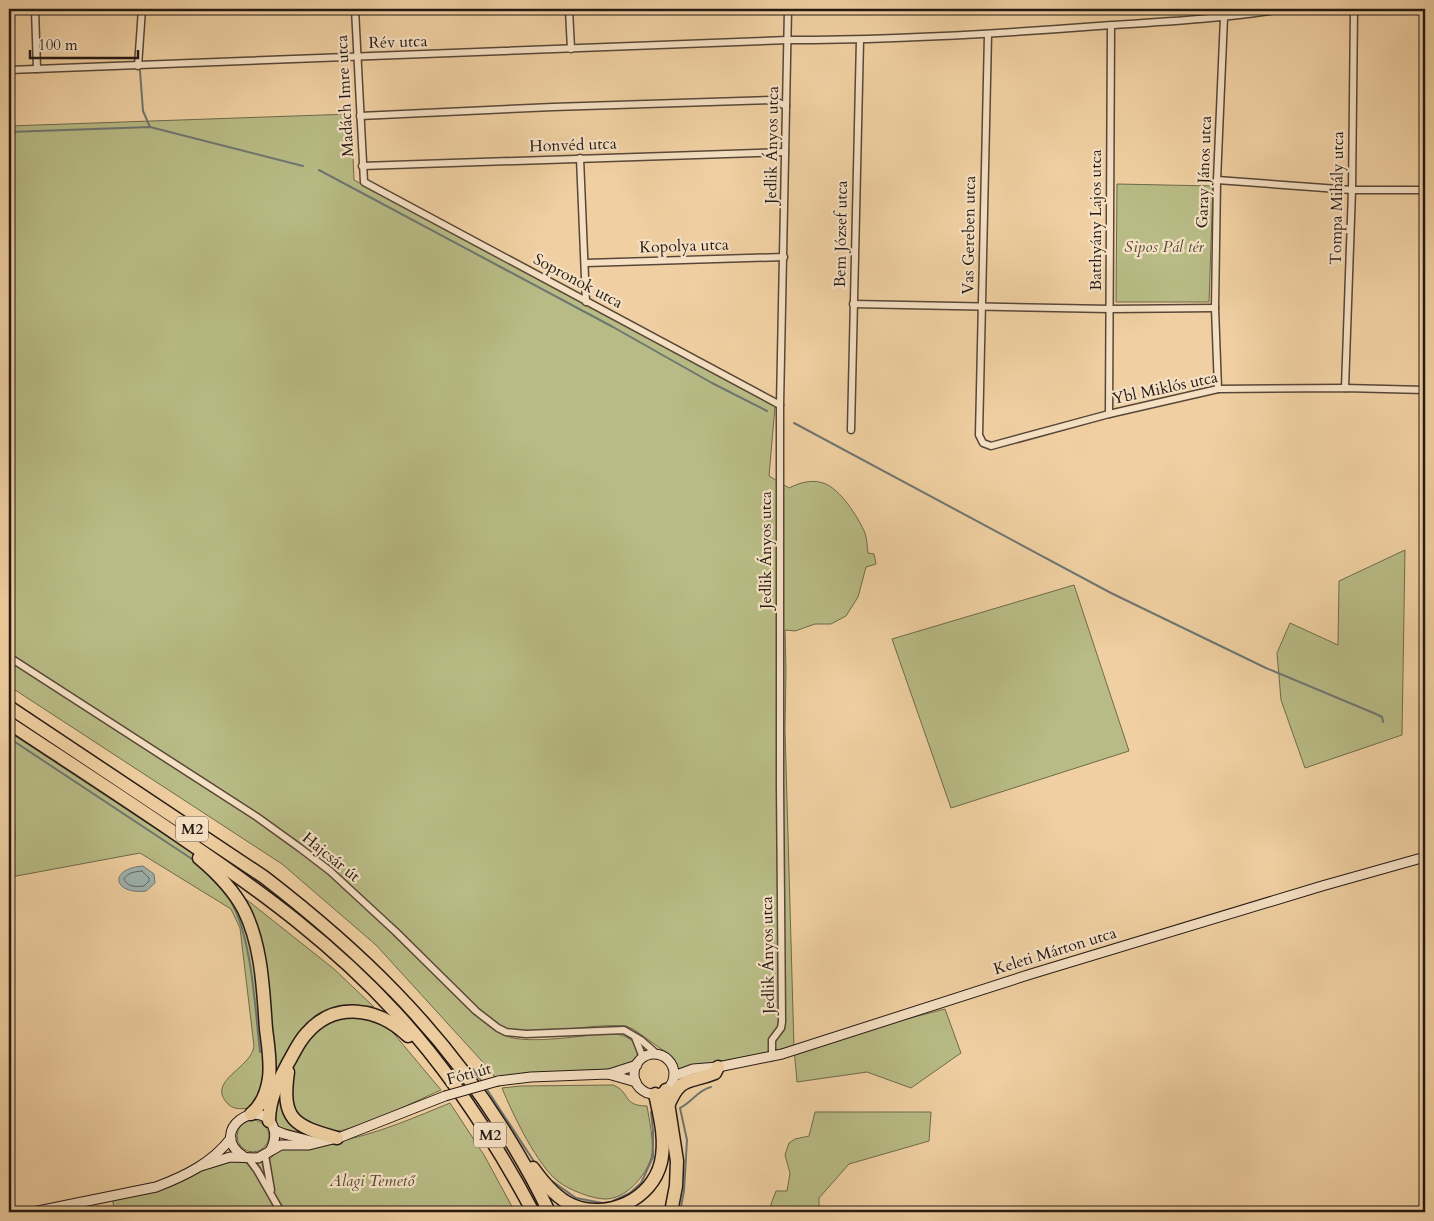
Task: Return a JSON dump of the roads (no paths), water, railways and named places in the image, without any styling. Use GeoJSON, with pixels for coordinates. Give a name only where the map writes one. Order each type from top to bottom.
{"type":"FeatureCollection","features":[{"type":"Feature","properties":{"kind":"highway","name":"M2"},"geometry":{"type":"LineString","coordinates":[[9,707],[264,877],[339,938],[399,995],[446,1048],[482,1096],[513,1146],[549,1212]]}},
{"type":"Feature","properties":{"kind":"highway","name":"M2"},"geometry":{"type":"LineString","coordinates":[[9,724],[255,888],[330,948],[396,1013],[438,1062],[487,1130],[533,1212]]}},
{"type":"Feature","properties":{"kind":"highway"},"geometry":{"type":"LineString","coordinates":[[148,815],[215,872],[234,894],[244,910],[251,927],[262,974],[270,1066],[265,1094],[258,1108],[251,1114]]}},
{"type":"Feature","properties":{"kind":"highway"},"geometry":{"type":"LineString","coordinates":[[272,1126],[271,1100],[300,1042],[313,1026],[336,1014],[354,1011],[377,1015],[394,1024],[422,1051],[438,1062]]}},
{"type":"Feature","properties":{"kind":"highway"},"geometry":{"type":"LineString","coordinates":[[289,1062],[285,1096],[291,1115],[304,1128],[337,1138]]}},
{"type":"Feature","properties":{"kind":"highway"},"geometry":{"type":"LineString","coordinates":[[668,1106],[671,1096],[680,1085],[715,1073],[718,1067]]}},
{"type":"Feature","properties":{"kind":"highway"},"geometry":{"type":"LineString","coordinates":[[513,1146],[550,1189],[570,1204],[591,1210],[626,1205],[652,1183],[661,1163],[663,1133],[660,1092]]}},
{"type":"Feature","properties":{"kind":"highway"},"geometry":{"type":"LineString","coordinates":[[660,1092],[668,1106],[677,1161],[676,1186],[671,1212]]}},
{"type":"Feature","properties":{"kind":"main road","name":"Keleti Márton utca"},"geometry":{"type":"LineString","coordinates":[[673,1072],[718,1067],[772,1057],[1031,974],[1322,886],[1425,857]]}},
{"type":"Feature","properties":{"kind":"main road"},"geometry":{"type":"LineString","coordinates":[[608,1074],[640,1062],[651,1055],[658,1055],[669,1061],[673,1072],[670,1086],[660,1092],[642,1090],[636,1082],[635,1070],[640,1062]]}},
{"type":"Feature","properties":{"kind":"main road","name":"Fóti út"},"geometry":{"type":"LineString","coordinates":[[267,1153],[281,1146],[301,1146],[337,1138],[445,1096],[498,1082],[531,1077],[608,1074],[636,1082]]}},
{"type":"Feature","properties":{"kind":"main road"},"geometry":{"type":"LineString","coordinates":[[246,1157],[234,1149],[231,1132],[237,1121],[251,1114],[261,1116],[284,1134],[317,1142]]}},
{"type":"Feature","properties":{"kind":"main road"},"geometry":{"type":"LineString","coordinates":[[201,1166],[230,1157],[258,1158],[267,1153],[274,1141],[272,1126]]}},
{"type":"Feature","properties":{"kind":"main road"},"geometry":{"type":"LineString","coordinates":[[33,1212],[156,1187],[184,1176],[201,1166],[221,1151],[231,1138]]}},
{"type":"Feature","properties":{"kind":"street"},"geometry":{"type":"LineString","coordinates":[[35,9],[37,69]]}},
{"type":"Feature","properties":{"kind":"street"},"geometry":{"type":"LineString","coordinates":[[138,66],[142,9]]}},
{"type":"Feature","properties":{"kind":"street","name":"Madách Imre utca"},"geometry":{"type":"LineString","coordinates":[[355,9],[364,182]]}},
{"type":"Feature","properties":{"kind":"street"},"geometry":{"type":"LineString","coordinates":[[569,9],[571,49]]}},
{"type":"Feature","properties":{"kind":"street","name":"Jedlik Ányos utca"},"geometry":{"type":"LineString","coordinates":[[772,1057],[772,1040],[781,1028],[782,1022],[780,404],[788,9]]}},
{"type":"Feature","properties":{"kind":"street","name":"Rév utca"},"geometry":{"type":"LineString","coordinates":[[9,70],[988,34],[1224,17],[1283,9]]}},
{"type":"Feature","properties":{"kind":"street","name":"Tompa Mihály utca"},"geometry":{"type":"LineString","coordinates":[[1345,388],[1352,190],[1354,9]]}},
{"type":"Feature","properties":{"kind":"street","name":"Garay János utca"},"geometry":{"type":"LineString","coordinates":[[1218,388],[1215,308],[1217,180],[1224,17]]}},
{"type":"Feature","properties":{"kind":"street","name":"Batthyány Lajos utca"},"geometry":{"type":"LineString","coordinates":[[1109,414],[1111,26]]}},
{"type":"Feature","properties":{"kind":"street","name":"Vas Gereben utca"},"geometry":{"type":"LineString","coordinates":[[979,435],[988,34]]}},
{"type":"Feature","properties":{"kind":"street","name":"Bem József utca"},"geometry":{"type":"LineString","coordinates":[[851,430],[860,40]]}},
{"type":"Feature","properties":{"kind":"street"},"geometry":{"type":"LineString","coordinates":[[360,116],[773,100],[786,106]]}},
{"type":"Feature","properties":{"kind":"street","name":"Honvéd utca"},"geometry":{"type":"LineString","coordinates":[[362,166],[785,152]]}},
{"type":"Feature","properties":{"kind":"street"},"geometry":{"type":"LineString","coordinates":[[580,158],[586,263],[586,302]]}},
{"type":"Feature","properties":{"kind":"street"},"geometry":{"type":"LineString","coordinates":[[1217,180],[1352,190],[1425,190]]}},
{"type":"Feature","properties":{"kind":"street","name":"Sopronok utca"},"geometry":{"type":"LineString","coordinates":[[364,182],[780,404]]}},
{"type":"Feature","properties":{"kind":"street","name":"Kopolya utca"},"geometry":{"type":"LineString","coordinates":[[586,263],[784,256]]}},
{"type":"Feature","properties":{"kind":"street"},"geometry":{"type":"LineString","coordinates":[[853,304],[1110,309],[1215,308]]}},
{"type":"Feature","properties":{"kind":"street","name":"Ybl Miklós utca"},"geometry":{"type":"LineString","coordinates":[[979,435],[983,442],[991,446],[1109,414],[1218,388],[1425,390]]}},
{"type":"Feature","properties":{"kind":"street","name":"Hajcsár út"},"geometry":{"type":"LineString","coordinates":[[9,656],[256,817],[300,848],[330,871],[396,932],[476,1011],[498,1028],[506,1032],[526,1034],[624,1030],[635,1036],[658,1055]]}},
{"type":"Feature","properties":{"kind":"street"},"geometry":{"type":"LineString","coordinates":[[635,1036],[640,1062]]}},
{"type":"Feature","properties":{"kind":"street"},"geometry":{"type":"LineString","coordinates":[[267,1153],[271,1194]]}},
{"type":"Feature","properties":{"kind":"street"},"geometry":{"type":"LineString","coordinates":[[9,1156],[10,1212]]}},
{"type":"Feature","properties":{"kind":"street"},"geometry":{"type":"LineString","coordinates":[[246,1157],[281,1212]]}},
{"type":"Feature","properties":{"kind":"water"},"geometry":{"type":"Polygon","coordinates":[[[143,866],[154,874],[155,883],[146,891],[135,891],[121,886],[120,876],[124,872],[131,868],[143,866]]]}},
{"type":"Feature","properties":{"kind":"waterway"},"geometry":{"type":"LineString","coordinates":[[140,71],[143,111],[150,127]]}},
{"type":"Feature","properties":{"kind":"waterway"},"geometry":{"type":"LineString","coordinates":[[9,132],[150,127],[303,166]]}},
{"type":"Feature","properties":{"kind":"waterway"},"geometry":{"type":"LineString","coordinates":[[319,170],[767,411]]}},
{"type":"Feature","properties":{"kind":"waterway"},"geometry":{"type":"LineString","coordinates":[[794,423],[1111,593],[1266,668],[1376,714],[1382,717],[1383,722]]}},
{"type":"Feature","properties":{"kind":"waterway"},"geometry":{"type":"LineString","coordinates":[[9,738],[195,861]]}},
{"type":"Feature","properties":{"kind":"waterway"},"geometry":{"type":"LineString","coordinates":[[209,875],[229,898],[237,913],[243,931],[251,972],[260,1052]]}},
{"type":"Feature","properties":{"kind":"waterway"},"geometry":{"type":"LineString","coordinates":[[473,1069],[482,1082]]}},
{"type":"Feature","properties":{"kind":"waterway"},"geometry":{"type":"LineString","coordinates":[[680,1212],[684,1191],[687,1140],[680,1108],[702,1091],[711,1087]]}},
{"type":"Feature","properties":{"kind":"waterway"},"geometry":{"type":"LineString","coordinates":[[486,1088],[535,1163]]}},
{"type":"Feature","properties":{"kind":"waterway"},"geometry":{"type":"LineString","coordinates":[[613,1201],[630,1193],[641,1183],[653,1157],[651,1112],[653,1112]]}},
{"type":"Feature","properties":{"kind":"waterway"},"geometry":{"type":"LineString","coordinates":[[552,1181],[576,1198],[602,1203]]}},
{"type":"Feature","properties":{"kind":"park label","name":"Sipos Pál tér"},"geometry":{"type":"Point","coordinates":[1164,247]}},
{"type":"Feature","properties":{"kind":"park label","name":"Alagi Temető"},"geometry":{"type":"Point","coordinates":[372,1181]}}]}
